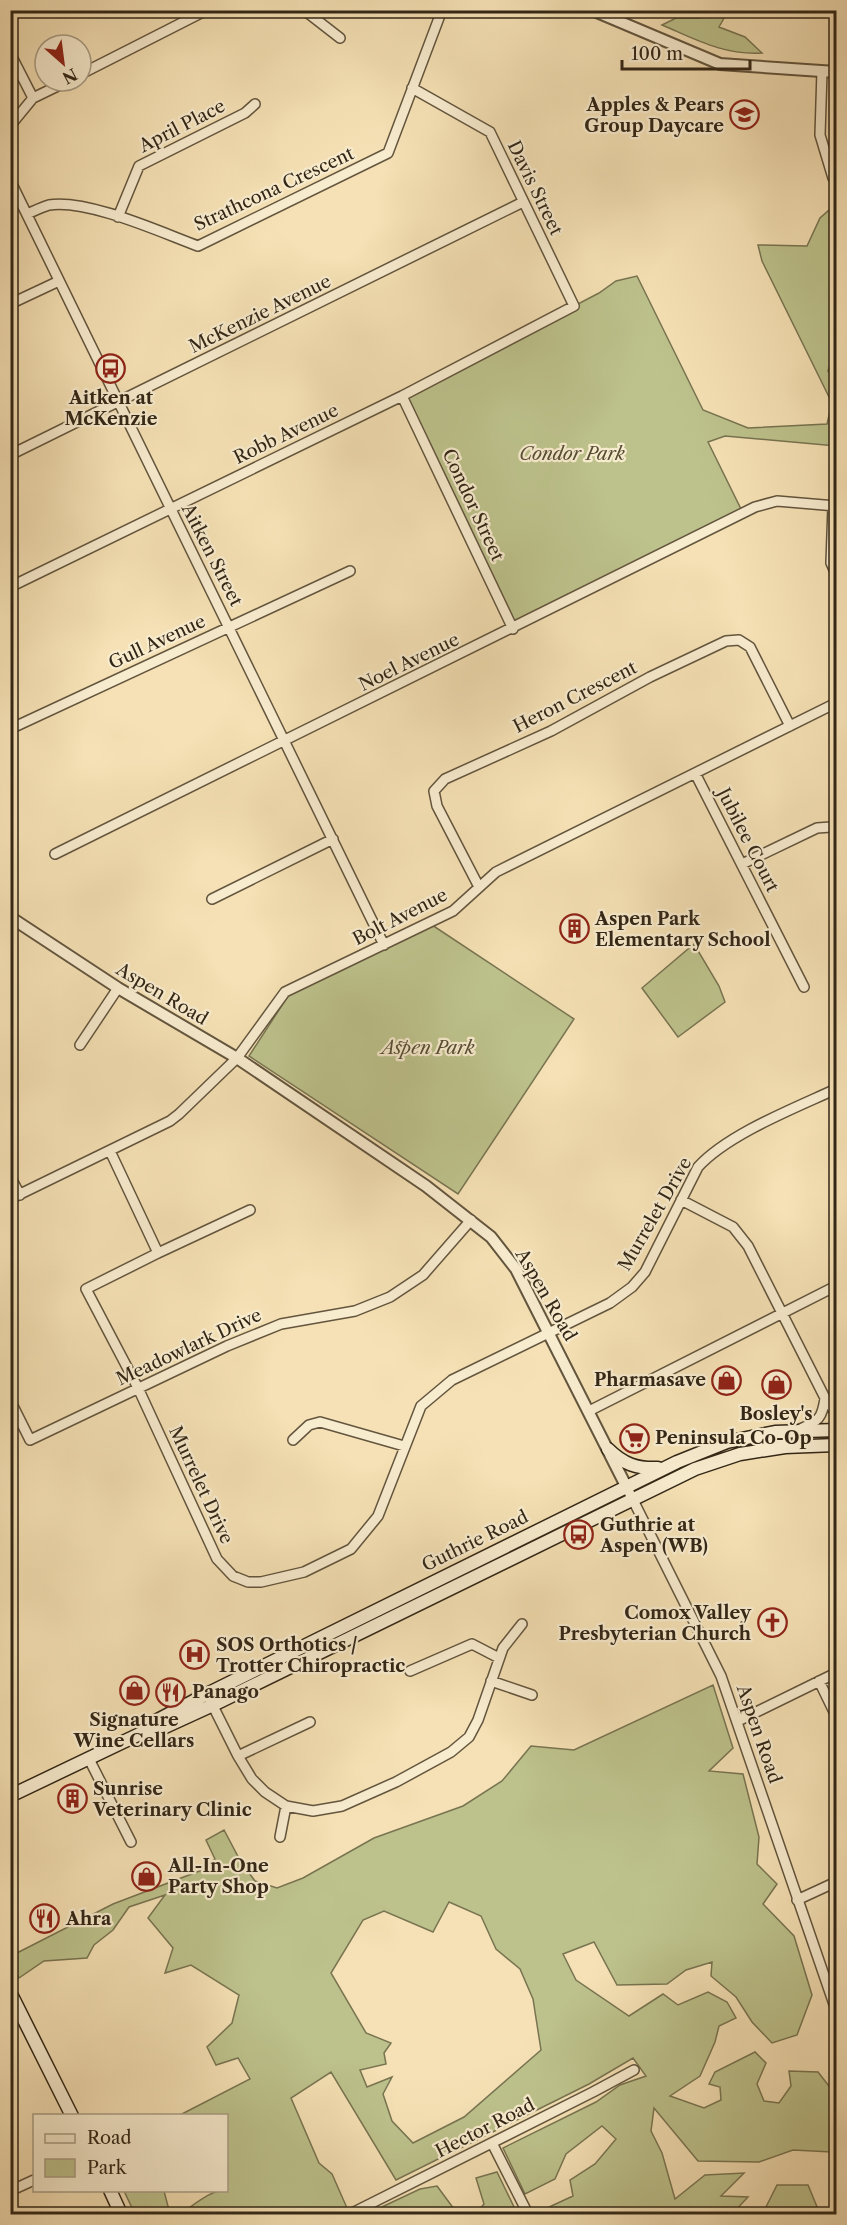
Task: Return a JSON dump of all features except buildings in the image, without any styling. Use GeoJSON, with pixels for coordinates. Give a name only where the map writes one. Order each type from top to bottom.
{"type":"FeatureCollection","features":[{"type":"Feature","properties":{"kind":"main road","name":"Guthrie Road"},"geometry":{"type":"LineString","coordinates":[[210,1700],[665,1467],[727,1443],[775,1432],[837,1430]]}},
{"type":"Feature","properties":{"kind":"main road","name":"Guthrie Road"},"geometry":{"type":"LineString","coordinates":[[10,1797],[146,1731],[150,1724],[210,1700],[695,1469],[740,1454],[785,1447],[837,1445]]}},
{"type":"Feature","properties":{"kind":"main road"},"geometry":{"type":"LineString","coordinates":[[608,1449],[620,1460],[635,1467],[665,1467]]}},
{"type":"Feature","properties":{"kind":"main road"},"geometry":{"type":"LineString","coordinates":[[10,1992],[71,2114]]}},
{"type":"Feature","properties":{"kind":"main road"},"geometry":{"type":"LineString","coordinates":[[111,2192],[122,2214]]}},
{"type":"Feature","properties":{"kind":"street"},"geometry":{"type":"LineString","coordinates":[[93,68],[207,10]]}},
{"type":"Feature","properties":{"kind":"street"},"geometry":{"type":"LineString","coordinates":[[303,10],[340,39]]}},
{"type":"Feature","properties":{"kind":"street","name":"Strathcona Crescent"},"geometry":{"type":"LineString","coordinates":[[27,214],[49,205],[79,206],[118,217],[198,246],[388,153],[442,10]]}},
{"type":"Feature","properties":{"kind":"street"},"geometry":{"type":"LineString","coordinates":[[592,10],[720,64],[837,72]]}},
{"type":"Feature","properties":{"kind":"street"},"geometry":{"type":"LineString","coordinates":[[10,53],[33,99]]}},
{"type":"Feature","properties":{"kind":"street"},"geometry":{"type":"LineString","coordinates":[[822,71],[820,135],[833,178],[837,177]]}},
{"type":"Feature","properties":{"kind":"street","name":"Davis Street"},"geometry":{"type":"LineString","coordinates":[[412,88],[490,132],[574,306]]}},
{"type":"Feature","properties":{"kind":"street"},"geometry":{"type":"LineString","coordinates":[[10,126],[33,99],[45,93]]}},
{"type":"Feature","properties":{"kind":"street","name":"April Place"},"geometry":{"type":"LineString","coordinates":[[118,217],[139,166],[245,113],[255,104]]}},
{"type":"Feature","properties":{"kind":"street","name":"Aitken Street"},"geometry":{"type":"LineString","coordinates":[[10,180],[384,945]]}},
{"type":"Feature","properties":{"kind":"street","name":"McKenzie Avenue"},"geometry":{"type":"LineString","coordinates":[[10,455],[523,202]]}},
{"type":"Feature","properties":{"kind":"street"},"geometry":{"type":"LineString","coordinates":[[10,304],[59,281]]}},
{"type":"Feature","properties":{"kind":"street","name":"Robb Avenue"},"geometry":{"type":"LineString","coordinates":[[10,587],[402,396],[574,306]]}},
{"type":"Feature","properties":{"kind":"street","name":"Condor Street"},"geometry":{"type":"LineString","coordinates":[[402,396],[513,629]]}},
{"type":"Feature","properties":{"kind":"street","name":"Noel Avenue"},"geometry":{"type":"LineString","coordinates":[[56,855],[749,510],[777,501],[835,506]]}},
{"type":"Feature","properties":{"kind":"street"},"geometry":{"type":"LineString","coordinates":[[835,506],[831,563],[837,574]]}},
{"type":"Feature","properties":{"kind":"street","name":"Gull Avenue"},"geometry":{"type":"LineString","coordinates":[[10,729],[350,571]]}},
{"type":"Feature","properties":{"kind":"street","name":"Heron Crescent"},"geometry":{"type":"LineString","coordinates":[[478,886],[437,806],[434,791],[445,779],[551,731],[650,677],[726,641],[740,640],[750,647],[790,726]]}},
{"type":"Feature","properties":{"kind":"street","name":"Bolt Avenue"},"geometry":{"type":"LineString","coordinates":[[15,1197],[170,1121],[237,1058],[285,992],[453,911],[496,872],[837,703]]}},
{"type":"Feature","properties":{"kind":"street","name":"Jubilee Court"},"geometry":{"type":"LineString","coordinates":[[695,773],[804,987]]}},
{"type":"Feature","properties":{"kind":"street"},"geometry":{"type":"LineString","coordinates":[[742,864],[817,828],[831,827],[837,831]]}},
{"type":"Feature","properties":{"kind":"street"},"geometry":{"type":"LineString","coordinates":[[212,899],[333,839]]}},
{"type":"Feature","properties":{"kind":"street","name":"Aspen Road"},"geometry":{"type":"LineString","coordinates":[[10,917],[118,988],[237,1058],[426,1186],[491,1238],[516,1269],[721,1676],[837,2010]]}},
{"type":"Feature","properties":{"kind":"street"},"geometry":{"type":"LineString","coordinates":[[80,1046],[118,988]]}},
{"type":"Feature","properties":{"kind":"street","name":"Murrelet Drive"},"geometry":{"type":"LineString","coordinates":[[158,1252],[86,1289],[138,1388],[217,1559],[233,1576],[248,1582],[276,1580],[304,1572],[351,1549],[378,1516],[421,1406],[452,1380],[610,1303],[632,1287],[645,1272],[698,1167],[725,1144],[837,1089]]}},
{"type":"Feature","properties":{"kind":"street"},"geometry":{"type":"LineString","coordinates":[[110,1150],[158,1252],[250,1210]]}},
{"type":"Feature","properties":{"kind":"street"},"geometry":{"type":"LineString","coordinates":[[10,1176],[15,1197]]}},
{"type":"Feature","properties":{"kind":"street"},"geometry":{"type":"LineString","coordinates":[[681,1200],[733,1227],[748,1246],[825,1398],[837,1413]]}},
{"type":"Feature","properties":{"kind":"street","name":"Meadowlark Drive"},"geometry":{"type":"LineString","coordinates":[[10,1400],[34,1440],[227,1346],[281,1324],[355,1311],[390,1297],[423,1275],[471,1220]]}},
{"type":"Feature","properties":{"kind":"street"},"geometry":{"type":"LineString","coordinates":[[589,1412],[837,1286]]}},
{"type":"Feature","properties":{"kind":"street"},"geometry":{"type":"LineString","coordinates":[[794,1431],[820,1418],[823,1414],[825,1398]]}},
{"type":"Feature","properties":{"kind":"street"},"geometry":{"type":"LineString","coordinates":[[293,1440],[309,1425],[320,1422],[404,1446]]}},
{"type":"Feature","properties":{"kind":"street"},"geometry":{"type":"LineString","coordinates":[[210,1700],[238,1756],[252,1779],[265,1792],[286,1806],[313,1811],[342,1806],[396,1782],[451,1752],[469,1737],[478,1720],[503,1648],[522,1624]]}},
{"type":"Feature","properties":{"kind":"street"},"geometry":{"type":"LineString","coordinates":[[410,1671],[472,1644],[500,1658]]}},
{"type":"Feature","properties":{"kind":"street"},"geometry":{"type":"LineString","coordinates":[[738,1721],[837,1673]]}},
{"type":"Feature","properties":{"kind":"street"},"geometry":{"type":"LineString","coordinates":[[491,1681],[532,1695]]}},
{"type":"Feature","properties":{"kind":"street"},"geometry":{"type":"LineString","coordinates":[[819,1681],[837,1716]]}},
{"type":"Feature","properties":{"kind":"street"},"geometry":{"type":"LineString","coordinates":[[238,1756],[310,1722]]}},
{"type":"Feature","properties":{"kind":"street"},"geometry":{"type":"LineString","coordinates":[[89,1759],[131,1842]]}},
{"type":"Feature","properties":{"kind":"street"},"geometry":{"type":"LineString","coordinates":[[280,1837],[286,1806]]}},
{"type":"Feature","properties":{"kind":"street"},"geometry":{"type":"LineString","coordinates":[[797,1900],[837,1882]]}},
{"type":"Feature","properties":{"kind":"street","name":"Hector Road"},"geometry":{"type":"LineString","coordinates":[[350,2214],[634,2070]]}},
{"type":"Feature","properties":{"kind":"street"},"geometry":{"type":"LineString","coordinates":[[492,2143],[528,2214]]}},
{"type":"Feature","properties":{"kind":"street"},"geometry":{"type":"LineString","coordinates":[[10,2191],[33,2180]]}},
{"type":"Feature","properties":{"kind":"green space"},"geometry":{"type":"Polygon","coordinates":[[[706,10],[728,11],[719,27],[745,37],[762,53],[722,49],[662,25],[676,18],[700,18],[706,10]]]}},
{"type":"Feature","properties":{"kind":"green space","name":"Condor Park"},"geometry":{"type":"Polygon","coordinates":[[[836,204],[836,342],[828,371],[836,381],[836,446],[725,436],[708,442],[743,513],[513,629],[402,396],[599,293],[616,281],[637,276],[703,410],[748,428],[827,424],[832,403],[762,261],[758,245],[807,246],[820,218],[836,204]]]}},
{"type":"Feature","properties":{"kind":"green space","name":"Aspen Park"},"geometry":{"type":"Polygon","coordinates":[[[432,925],[574,1019],[458,1194],[249,1056],[290,993],[432,925]]]}},
{"type":"Feature","properties":{"kind":"green space"},"geometry":{"type":"Polygon","coordinates":[[[694,944],[719,986],[725,1002],[678,1037],[642,988],[694,944]]]}},
{"type":"Feature","properties":{"kind":"green space"},"geometry":{"type":"Polygon","coordinates":[[[713,1685],[733,1748],[709,1771],[743,1774],[759,1837],[757,1864],[777,1884],[763,1904],[794,1936],[812,1995],[797,2035],[772,2043],[752,2022],[736,1997],[711,1976],[712,1962],[686,1970],[667,1984],[617,1985],[594,1942],[563,1954],[576,1980],[629,2016],[663,1994],[678,2005],[708,1992],[727,2002],[736,2018],[719,2026],[715,2042],[700,2076],[670,2096],[704,2108],[721,2100],[720,2087],[709,2084],[715,2072],[755,2052],[766,2063],[757,2084],[764,2101],[779,2103],[791,2086],[789,2071],[818,2072],[836,2095],[836,2119],[832,2129],[836,2131],[836,2151],[793,2150],[759,2162],[698,2161],[654,2108],[651,2131],[662,2153],[675,2199],[705,2175],[744,2173],[721,2196],[748,2197],[732,2214],[712,2214],[699,2208],[697,2214],[534,2214],[573,2196],[570,2180],[595,2164],[616,2139],[602,2126],[566,2154],[555,2179],[525,2194],[503,2148],[596,2102],[620,2085],[646,2076],[633,2058],[589,2084],[396,2180],[331,2072],[291,2098],[319,2163],[332,2174],[347,2208],[333,2214],[180,2214],[208,2195],[228,2192],[228,2114],[182,2114],[250,2079],[238,2058],[216,2065],[207,2047],[232,2023],[239,1995],[191,1965],[165,1973],[173,1948],[148,1918],[165,1895],[129,1907],[113,1930],[94,1945],[87,1958],[44,1961],[19,1978],[11,1962],[11,1956],[113,1904],[202,1870],[215,1859],[206,1840],[224,1830],[241,1862],[255,1881],[277,1888],[303,1878],[374,1838],[463,1806],[502,1781],[531,1746],[574,1750],[713,1685]],[[449,1902],[433,1932],[384,1911],[363,1920],[331,1973],[366,2033],[391,2043],[384,2053],[386,2064],[360,2070],[367,2087],[392,2077],[383,2094],[392,2121],[413,2143],[464,2117],[541,2050],[533,1999],[520,1969],[496,1949],[481,1916],[449,1902]]]}},
{"type":"Feature","properties":{"kind":"green space"},"geometry":{"type":"Polygon","coordinates":[[[497,2172],[516,2211],[508,2214],[475,2214],[484,2204],[476,2178],[497,2172]]]}},
{"type":"Feature","properties":{"kind":"green space"},"geometry":{"type":"Polygon","coordinates":[[[777,2185],[808,2185],[820,2214],[765,2214],[765,2209],[777,2185]]]}},
{"type":"Feature","properties":{"kind":"green space"},"geometry":{"type":"Polygon","coordinates":[[[437,2186],[454,2209],[442,2214],[367,2214],[420,2189],[437,2186]]]}},
{"type":"Feature","properties":{"kind":"green space"},"geometry":{"type":"Polygon","coordinates":[[[124,2192],[164,2192],[170,2214],[135,2214],[124,2192]]]}},
{"type":"Feature","properties":{"kind":"place","name":"Apples & Pears Group Daycare"},"geometry":{"type":"Point","coordinates":[745,115]}},
{"type":"Feature","properties":{"kind":"place","name":"Aitken at McKenzie"},"geometry":{"type":"Point","coordinates":[111,369]}},
{"type":"Feature","properties":{"kind":"place","name":"Aspen Park Elementary School"},"geometry":{"type":"Point","coordinates":[574,929]}},
{"type":"Feature","properties":{"kind":"place","name":"Pharmasave"},"geometry":{"type":"Point","coordinates":[727,1380]}},
{"type":"Feature","properties":{"kind":"place","name":"Bosley's"},"geometry":{"type":"Point","coordinates":[776,1385]}},
{"type":"Feature","properties":{"kind":"place","name":"Peninsula Co-Op"},"geometry":{"type":"Point","coordinates":[634,1438]}},
{"type":"Feature","properties":{"kind":"place","name":"Guthrie at Aspen (WB)"},"geometry":{"type":"Point","coordinates":[579,1535]}},
{"type":"Feature","properties":{"kind":"place","name":"Comox Valley Presbyterian Church"},"geometry":{"type":"Point","coordinates":[772,1623]}},
{"type":"Feature","properties":{"kind":"place","name":"SOS Orthotics / Trotter Chiropractic"},"geometry":{"type":"Point","coordinates":[195,1655]}},
{"type":"Feature","properties":{"kind":"place","name":"Signature Wine Cellars"},"geometry":{"type":"Point","coordinates":[134,1691]}},
{"type":"Feature","properties":{"kind":"place","name":"Panago"},"geometry":{"type":"Point","coordinates":[171,1692]}},
{"type":"Feature","properties":{"kind":"place","name":"Sunrise Veterinary Clinic"},"geometry":{"type":"Point","coordinates":[72,1799]}},
{"type":"Feature","properties":{"kind":"place","name":"All-In-One Party Shop"},"geometry":{"type":"Point","coordinates":[147,1876]}},
{"type":"Feature","properties":{"kind":"place","name":"Ahra"},"geometry":{"type":"Point","coordinates":[45,1919]}}]}
